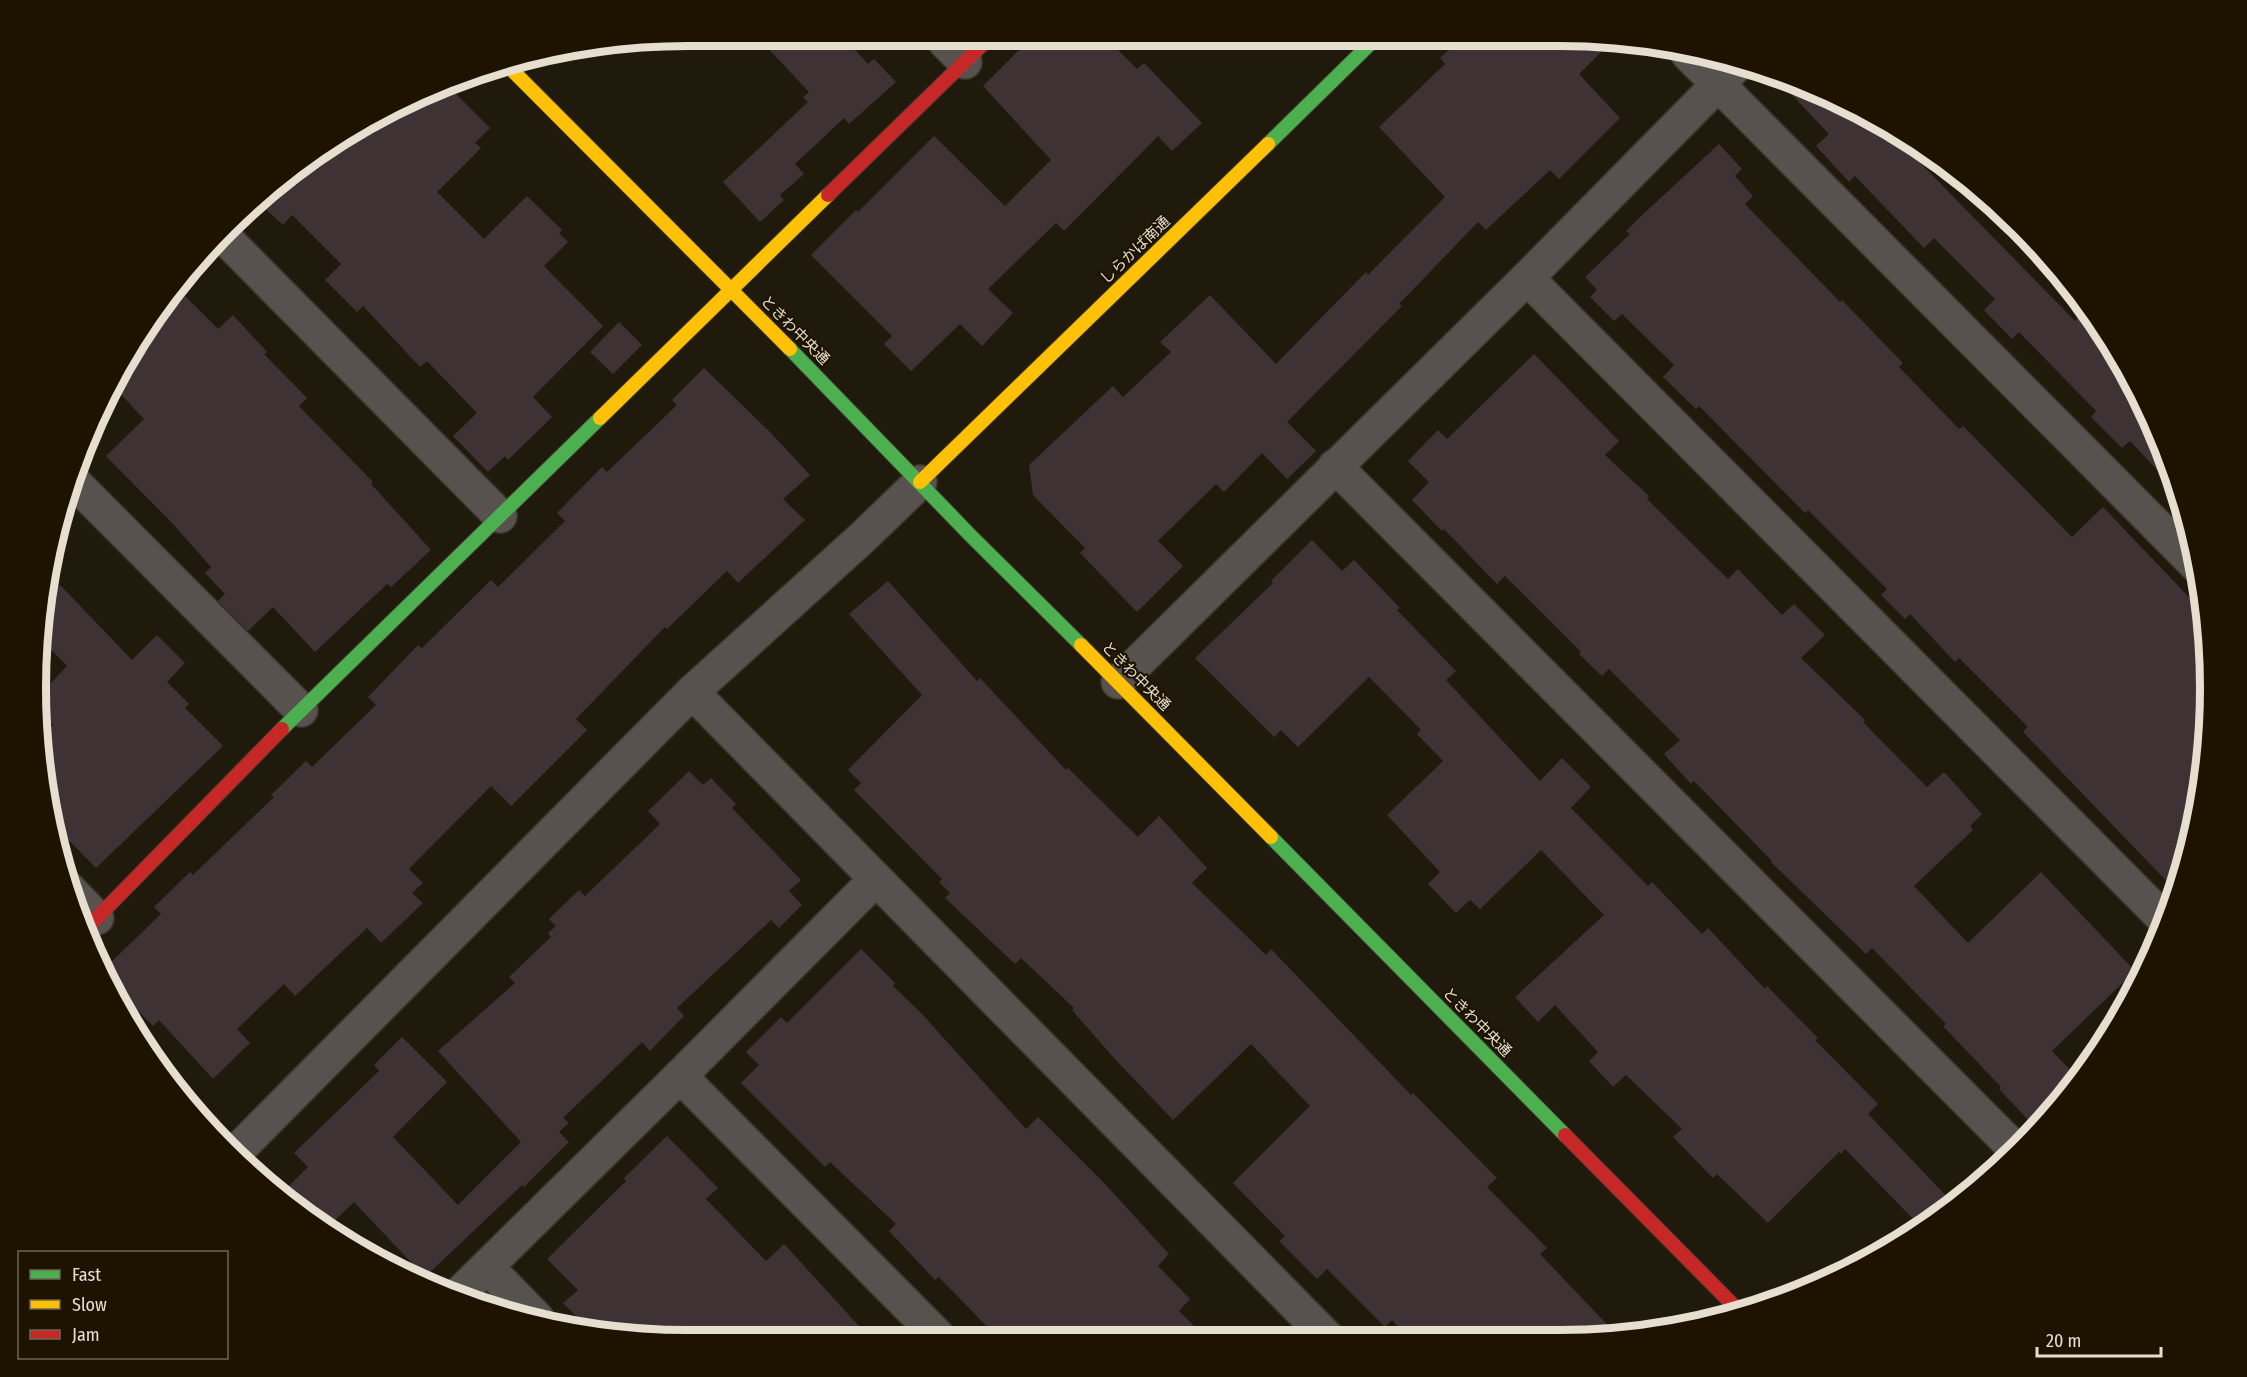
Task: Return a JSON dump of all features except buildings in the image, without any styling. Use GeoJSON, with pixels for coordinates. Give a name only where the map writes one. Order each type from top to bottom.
{"type":"FeatureCollection","features":[{"type":"Feature","properties":{"kind":"street","name":"しらかば南通"},"geometry":{"type":"LineString","coordinates":[[920,482],[1368,46]]}},
{"type":"Feature","properties":{"kind":"street"},"geometry":{"type":"LineString","coordinates":[[92,923],[301,711],[731,289],[965,48]]}},
{"type":"Feature","properties":{"kind":"street"},"geometry":{"type":"LineString","coordinates":[[1707,64],[1727,75],[2186,555]]}},
{"type":"Feature","properties":{"kind":"street","name":"ときわ中央通"},"geometry":{"type":"LineString","coordinates":[[513,71],[1734,1306]]}},
{"type":"Feature","properties":{"kind":"street"},"geometry":{"type":"LineString","coordinates":[[1118,682],[1527,278],[1727,75]]}},
{"type":"Feature","properties":{"kind":"street"},"geometry":{"type":"LineString","coordinates":[[229,242],[500,516]]}},
{"type":"Feature","properties":{"kind":"street"},"geometry":{"type":"LineString","coordinates":[[1527,278],[2159,914]]}},
{"type":"Feature","properties":{"kind":"street"},"geometry":{"type":"LineString","coordinates":[[1335,466],[2010,1144]]}},
{"type":"Feature","properties":{"kind":"street"},"geometry":{"type":"LineString","coordinates":[[241,1147],[692,692],[863,537],[920,482]]}},
{"type":"Feature","properties":{"kind":"street"},"geometry":{"type":"LineString","coordinates":[[79,487],[301,711]]}},
{"type":"Feature","properties":{"kind":"street"},"geometry":{"type":"LineString","coordinates":[[692,692],[1320,1330]]}},
{"type":"Feature","properties":{"kind":"street"},"geometry":{"type":"LineString","coordinates":[[464,1289],[876,879]]}},
{"type":"Feature","properties":{"kind":"street"},"geometry":{"type":"LineString","coordinates":[[680,1076],[932,1330]]}},
{"type":"Feature","properties":{"kind":"street"},"geometry":{"type":"LineString","coordinates":[[487,1267],[530,1311]]}},
{"type":"Feature","properties":{"kind":"traffic: fast"},"geometry":{"type":"LineString","coordinates":[[1268,144],[1368,46]]}},
{"type":"Feature","properties":{"kind":"traffic: fast"},"geometry":{"type":"LineString","coordinates":[[790,349],[971,536],[1081,645]]}},
{"type":"Feature","properties":{"kind":"traffic: fast"},"geometry":{"type":"LineString","coordinates":[[282,729],[600,418]]}},
{"type":"Feature","properties":{"kind":"traffic: fast"},"geometry":{"type":"LineString","coordinates":[[1271,837],[1565,1135]]}},
{"type":"Feature","properties":{"kind":"traffic: slow"},"geometry":{"type":"LineString","coordinates":[[513,71],[790,349]]}},
{"type":"Feature","properties":{"kind":"traffic: slow"},"geometry":{"type":"LineString","coordinates":[[920,482],[1268,144]]}},
{"type":"Feature","properties":{"kind":"traffic: slow"},"geometry":{"type":"LineString","coordinates":[[600,418],[828,195]]}},
{"type":"Feature","properties":{"kind":"traffic: slow"},"geometry":{"type":"LineString","coordinates":[[1081,645],[1271,837]]}},
{"type":"Feature","properties":{"kind":"traffic: jam"},"geometry":{"type":"LineString","coordinates":[[828,195],[981,46]]}},
{"type":"Feature","properties":{"kind":"traffic: jam"},"geometry":{"type":"LineString","coordinates":[[91,924],[282,729]]}},
{"type":"Feature","properties":{"kind":"traffic: jam"},"geometry":{"type":"LineString","coordinates":[[1565,1135],[1734,1306]]}}]}
